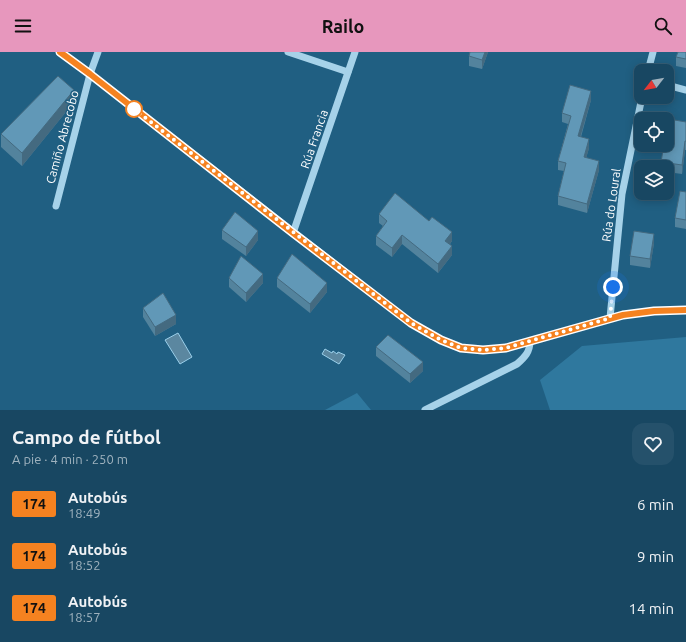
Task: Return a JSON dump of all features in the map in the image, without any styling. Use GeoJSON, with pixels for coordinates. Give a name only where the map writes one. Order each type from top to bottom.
{"type":"FeatureCollection","features":[{"type":"Feature","properties":{"kind":"street"},"geometry":{"type":"LineString","coordinates":[[60,52],[411,323],[441,340],[461,348],[483,350],[506,348],[610,318],[654,311],[686,310]]}},
{"type":"Feature","properties":{"kind":"street","name":"Camiño Abrecobo"},"geometry":{"type":"LineString","coordinates":[[56,206],[90,74],[98,52]]}},
{"type":"Feature","properties":{"kind":"street"},"geometry":{"type":"LineString","coordinates":[[288,52],[348,72]]}},
{"type":"Feature","properties":{"kind":"street","name":"Rúa Francia"},"geometry":{"type":"LineString","coordinates":[[293,233],[355,52]]}},
{"type":"Feature","properties":{"kind":"street"},"geometry":{"type":"LineString","coordinates":[[650,64],[653,52]]}},
{"type":"Feature","properties":{"kind":"street"},"geometry":{"type":"LineString","coordinates":[[674,87],[686,90]]}},
{"type":"Feature","properties":{"kind":"street","name":"Rúa do Loural"},"geometry":{"type":"LineString","coordinates":[[610,318],[622,194],[641,104]]}},
{"type":"Feature","properties":{"kind":"street"},"geometry":{"type":"LineString","coordinates":[[425,410],[517,364],[527,354],[530,348],[530,341]]}},
{"type":"Feature","properties":{"kind":"shaded area"},"geometry":{"type":"Polygon","coordinates":[[[178,333],[192,357],[180,364],[165,340],[178,333]]]}},
{"type":"Feature","properties":{"kind":"shaded area"},"geometry":{"type":"Polygon","coordinates":[[[686,337],[686,410],[550,410],[540,380],[582,346],[686,337]]]}},
{"type":"Feature","properties":{"kind":"shaded area"},"geometry":{"type":"Polygon","coordinates":[[[325,349],[332,353],[333,351],[337,354],[338,352],[345,355],[339,364],[322,354],[325,349]]]}},
{"type":"Feature","properties":{"kind":"shaded area"},"geometry":{"type":"Polygon","coordinates":[[[357,393],[371,410],[325,410],[357,393]]]}},
{"type":"Feature","properties":{"kind":"building"},"geometry":{"type":"Polygon","coordinates":[[[470,52],[485,52],[482,60],[469,56],[470,52]]]}},
{"type":"Feature","properties":{"kind":"building"},"geometry":{"type":"Polygon","coordinates":[[[678,52],[686,52],[686,59],[676,57],[678,52]]]}},
{"type":"Feature","properties":{"kind":"building"},"geometry":{"type":"Polygon","coordinates":[[[58,76],[74,90],[22,153],[1,134],[58,76]]]}},
{"type":"Feature","properties":{"kind":"building"},"geometry":{"type":"Polygon","coordinates":[[[570,85],[591,91],[578,136],[589,139],[584,157],[599,161],[587,204],[558,196],[566,163],[558,161],[571,116],[562,113],[570,85]]]}},
{"type":"Feature","properties":{"kind":"building"},"geometry":{"type":"Polygon","coordinates":[[[674,120],[686,122],[686,141],[682,165],[674,164],[674,160],[661,160],[663,152],[674,152],[674,120]]]}},
{"type":"Feature","properties":{"kind":"building"},"geometry":{"type":"Polygon","coordinates":[[[680,191],[686,192],[686,220],[675,218],[680,191]]]}},
{"type":"Feature","properties":{"kind":"building"},"geometry":{"type":"Polygon","coordinates":[[[395,193],[429,221],[432,217],[452,232],[445,241],[452,246],[438,264],[402,235],[392,248],[376,236],[387,221],[379,214],[395,193]]]}},
{"type":"Feature","properties":{"kind":"building"},"geometry":{"type":"Polygon","coordinates":[[[235,212],[258,231],[246,247],[222,230],[235,212]]]}},
{"type":"Feature","properties":{"kind":"building"},"geometry":{"type":"Polygon","coordinates":[[[634,231],[654,234],[650,259],[630,256],[634,231]]]}},
{"type":"Feature","properties":{"kind":"building"},"geometry":{"type":"Polygon","coordinates":[[[292,254],[327,283],[310,304],[277,278],[292,254]]]}},
{"type":"Feature","properties":{"kind":"building"},"geometry":{"type":"Polygon","coordinates":[[[241,256],[263,274],[246,293],[229,278],[241,256]]]}},
{"type":"Feature","properties":{"kind":"building"},"geometry":{"type":"Polygon","coordinates":[[[163,293],[176,315],[155,327],[143,308],[163,293]]]}},
{"type":"Feature","properties":{"kind":"building"},"geometry":{"type":"Polygon","coordinates":[[[388,335],[423,362],[410,374],[376,347],[388,335]]]}},
{"type":"Feature","properties":{"kind":"bus line","name":"174"},"geometry":{"type":"LineString","coordinates":[[60,52],[411,323],[441,340],[461,348],[483,350],[506,348],[623,315],[654,311],[686,310]]}},
{"type":"Feature","properties":{"kind":"route"},"geometry":{"type":"LineString","coordinates":[[134,109],[411,323],[441,340],[461,348],[483,350],[506,348],[610,318],[613,287]]}}]}
